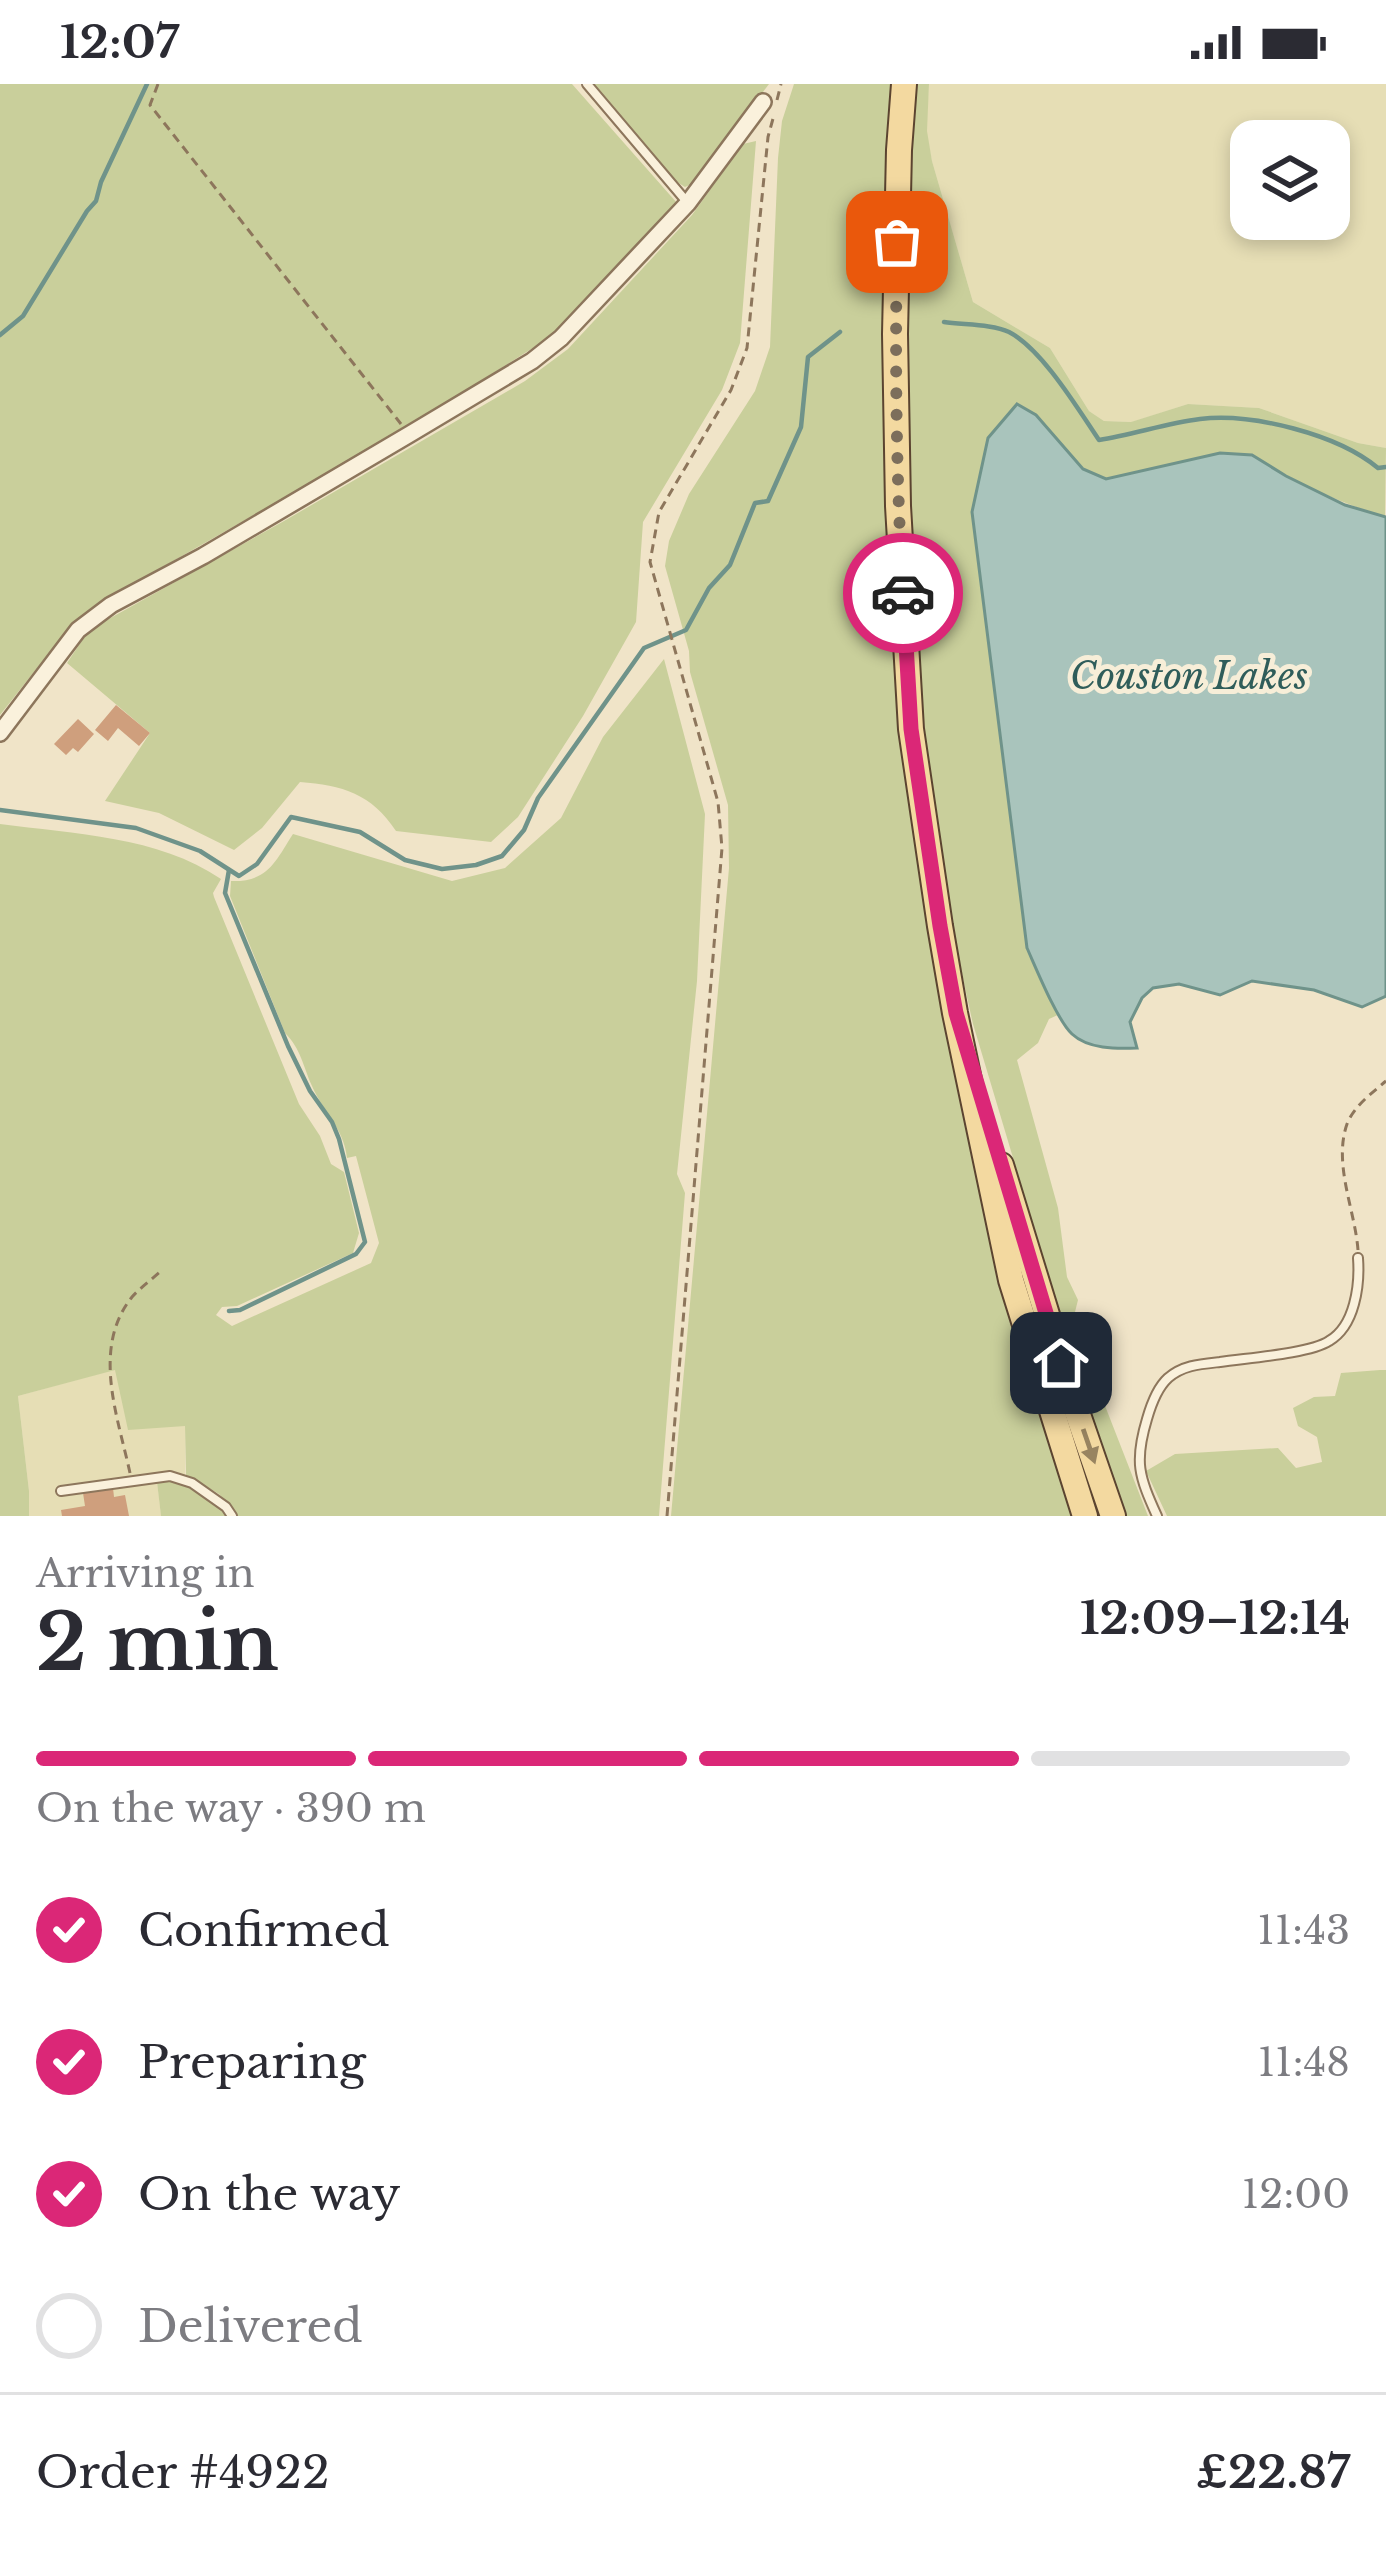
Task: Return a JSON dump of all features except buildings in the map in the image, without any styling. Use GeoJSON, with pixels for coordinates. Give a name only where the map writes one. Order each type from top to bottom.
{"type":"FeatureCollection","features":[{"type":"Feature","properties":{"kind":"main road"},"geometry":{"type":"LineString","coordinates":[[904,84],[896,311],[898,506],[911,729],[940,926],[1011,1280],[1085,1516]]}},
{"type":"Feature","properties":{"kind":"main road"},"geometry":{"type":"LineString","coordinates":[[956,1013],[1113,1516]]}},
{"type":"Feature","properties":{"kind":"street"},"geometry":{"type":"LineString","coordinates":[[0,733],[78,630],[94,617],[532,362],[561,338],[688,203],[763,102]]}},
{"type":"Feature","properties":{"kind":"lane"},"geometry":{"type":"LineString","coordinates":[[586,84],[688,203]]}},
{"type":"Feature","properties":{"kind":"lane"},"geometry":{"type":"LineString","coordinates":[[1157,1516],[1138,1471],[1138,1454],[1157,1391],[1189,1366],[1329,1342],[1346,1324],[1354,1304],[1358,1258]]}},
{"type":"Feature","properties":{"kind":"lane"},"geometry":{"type":"LineString","coordinates":[[61,1491],[170,1476],[186,1481],[232,1516]]}},
{"type":"Feature","properties":{"kind":"path"},"geometry":{"type":"LineString","coordinates":[[158,84],[150,106],[410,434]]}},
{"type":"Feature","properties":{"kind":"path"},"geometry":{"type":"LineString","coordinates":[[667,1516],[722,848],[718,802],[650,562],[658,512],[731,390],[747,348],[768,136],[781,84]]}},
{"type":"Feature","properties":{"kind":"path"},"geometry":{"type":"LineString","coordinates":[[1358,1258],[1343,1156],[1348,1123],[1361,1103],[1386,1081]]}},
{"type":"Feature","properties":{"kind":"path"},"geometry":{"type":"LineString","coordinates":[[131,1481],[108,1352],[119,1317],[160,1271]]}},
{"type":"Feature","properties":{"kind":"shaded area"},"geometry":{"type":"Polygon","coordinates":[[[929,84],[1386,84],[1386,448],[1358,443],[1259,408],[1188,404],[1132,422],[1104,421],[1089,411],[1050,348],[973,302],[926,131],[929,84]]]}},
{"type":"Feature","properties":{"kind":"shaded area"},"geometry":{"type":"Polygon","coordinates":[[[116,1369],[185,1425],[185,1484],[157,1482],[161,1516],[29,1516],[18,1396],[116,1369]]]}},
{"type":"Feature","properties":{"kind":"green space"},"geometry":{"type":"Polygon","coordinates":[[[0,84],[572,84],[677,203],[547,339],[410,426],[96,605],[67,630],[0,715],[0,84]]]}},
{"type":"Feature","properties":{"kind":"green space"},"geometry":{"type":"Polygon","coordinates":[[[594,84],[769,84],[694,183],[685,187],[594,84]]]}},
{"type":"Feature","properties":{"kind":"green space"},"geometry":{"type":"Polygon","coordinates":[[[794,84],[894,84],[883,334],[885,478],[895,647],[912,804],[1076,1516],[671,1516],[729,868],[728,805],[665,566],[669,541],[689,494],[755,391],[770,347],[778,158],[782,121],[794,84]]]}},
{"type":"Feature","properties":{"kind":"green space"},"geometry":{"type":"Polygon","coordinates":[[[915,84],[929,84],[927,131],[932,161],[973,302],[1050,348],[1089,411],[1104,421],[1131,422],[1188,404],[1259,408],[1358,443],[1386,448],[1385,517],[1316,490],[1252,455],[1106,479],[1083,469],[1036,415],[988,438],[972,512],[1027,948],[1060,1014],[1049,1019],[1038,1043],[1017,1060],[1058,1208],[1067,1277],[1078,1300],[1072,1324],[1095,1394],[1102,1398],[1148,1516],[1126,1516],[1101,1452],[973,1024],[950,909],[932,792],[912,556],[907,319],[915,84]]]}},
{"type":"Feature","properties":{"kind":"green space"},"geometry":{"type":"Polygon","coordinates":[[[756,141],[740,343],[722,390],[643,522],[636,622],[518,817],[491,842],[396,831],[377,808],[355,794],[300,782],[262,828],[234,850],[159,813],[105,801],[150,733],[67,663],[89,630],[525,381],[568,349],[692,215],[743,144],[756,141]]]}},
{"type":"Feature","properties":{"kind":"green space"},"geometry":{"type":"Polygon","coordinates":[[[664,659],[705,814],[697,981],[677,1174],[685,1193],[659,1516],[238,1516],[219,1494],[186,1475],[185,1426],[128,1430],[115,1370],[18,1396],[29,1516],[0,1516],[0,824],[143,845],[221,879],[214,897],[299,1104],[331,1164],[344,1172],[359,1233],[353,1253],[237,1306],[222,1307],[216,1315],[232,1326],[371,1263],[379,1243],[356,1156],[347,1158],[338,1129],[285,1033],[230,896],[231,881],[262,874],[293,834],[452,881],[505,868],[561,818],[603,737],[664,659]]]}},
{"type":"Feature","properties":{"kind":"green space"},"geometry":{"type":"Polygon","coordinates":[[[1386,1370],[1386,1516],[1167,1516],[1146,1471],[1175,1454],[1278,1448],[1296,1468],[1322,1462],[1317,1437],[1298,1426],[1293,1408],[1314,1397],[1335,1396],[1341,1373],[1386,1370]]]}},
{"type":"Feature","properties":{"kind":"green space"},"geometry":{"type":"Polygon","coordinates":[[[171,1481],[202,1493],[227,1516],[161,1516],[157,1482],[171,1481]]]}},
{"type":"Feature","properties":{"kind":"water","name":"Couston Lakes"},"geometry":{"type":"Polygon","coordinates":[[[1017,404],[1036,415],[1083,469],[1106,479],[1220,453],[1252,455],[1345,505],[1386,517],[1386,996],[1362,1007],[1314,990],[1252,981],[1220,995],[1179,984],[1153,988],[1130,1022],[1137,1048],[1086,1043],[1060,1017],[1027,948],[972,512],[988,438],[1017,404]]]}},
{"type":"Feature","properties":{"kind":"waterway"},"geometry":{"type":"LineString","coordinates":[[0,335],[23,316],[96,201],[147,84]]}},
{"type":"Feature","properties":{"kind":"waterway"},"geometry":{"type":"LineString","coordinates":[[944,322],[994,327],[1021,340],[1058,381],[1099,440],[1200,419],[1244,419],[1318,436],[1378,468],[1386,467]]}},
{"type":"Feature","properties":{"kind":"waterway"},"geometry":{"type":"LineString","coordinates":[[0,810],[136,828],[200,851],[239,876],[257,864],[291,817],[360,832],[405,860],[442,869],[502,856],[644,648],[686,630],[709,588],[730,565],[755,503],[768,501],[801,427],[808,357],[840,332]]}},
{"type":"Feature","properties":{"kind":"waterway"},"geometry":{"type":"LineString","coordinates":[[229,870],[225,893],[288,1046],[339,1139],[365,1242],[356,1254],[229,1311]]}},
{"type":"Feature","properties":{"kind":"way so far"},"geometry":{"type":"LineString","coordinates":[[897,242],[903,593]]}},
{"type":"Feature","properties":{"kind":"route"},"geometry":{"type":"LineString","coordinates":[[903,593],[911,729],[956,1013],[1061,1363]]}}]}
